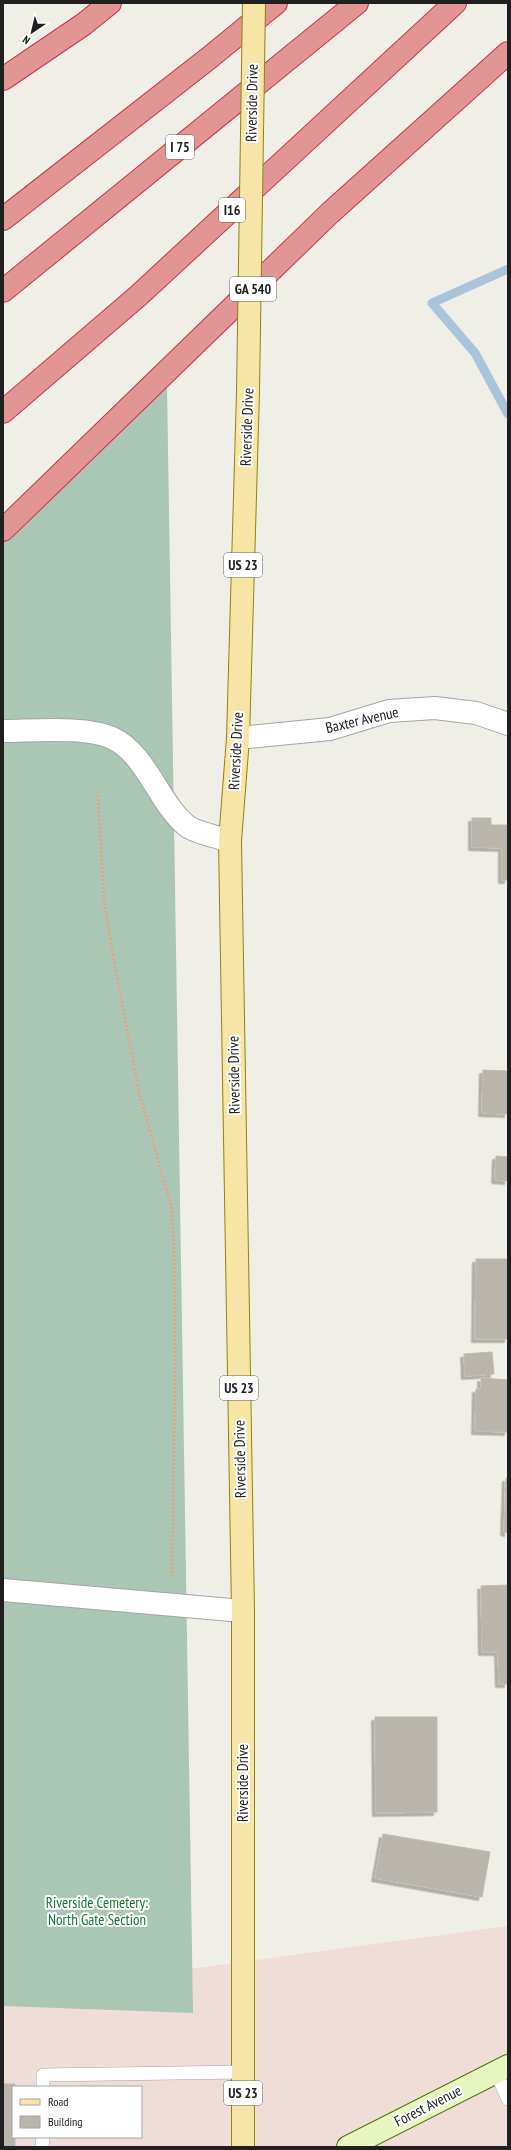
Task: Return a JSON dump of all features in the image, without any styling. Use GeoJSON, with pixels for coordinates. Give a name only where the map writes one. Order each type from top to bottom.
{"type":"FeatureCollection","features":[{"type":"Feature","properties":{"kind":"highway"},"geometry":{"type":"LineString","coordinates":[[3,79],[84,24],[110,3]]}},
{"type":"Feature","properties":{"kind":"highway"},"geometry":{"type":"LineString","coordinates":[[3,218],[209,58],[276,3]]}},
{"type":"Feature","properties":{"kind":"highway","name":"I 75"},"geometry":{"type":"LineString","coordinates":[[3,291],[358,3]]}},
{"type":"Feature","properties":{"kind":"highway","name":"I16"},"geometry":{"type":"LineString","coordinates":[[3,412],[138,296],[456,3]]}},
{"type":"Feature","properties":{"kind":"highway","name":"GA 540"},"geometry":{"type":"LineString","coordinates":[[3,530],[330,214],[508,53]]}},
{"type":"Feature","properties":{"kind":"main road","name":"Riverside Drive"},"geometry":{"type":"LineString","coordinates":[[243,2147],[243,1610],[230,841],[238,738],[248,392],[254,3]]}},
{"type":"Feature","properties":{"kind":"street","name":"Baxter Avenue"},"geometry":{"type":"LineString","coordinates":[[238,738],[330,729],[389,711],[435,708],[476,713],[508,724]]}},
{"type":"Feature","properties":{"kind":"street"},"geometry":{"type":"LineString","coordinates":[[3,731],[86,731],[113,738],[134,756],[171,810],[188,827],[230,841]]}},
{"type":"Feature","properties":{"kind":"street"},"geometry":{"type":"LineString","coordinates":[[3,1590],[243,1610]]}},
{"type":"Feature","properties":{"kind":"street","name":"Forest Avenue"},"geometry":{"type":"LineString","coordinates":[[360,2144],[502,2069]]}},
{"type":"Feature","properties":{"kind":"lane"},"geometry":{"type":"LineString","coordinates":[[502,2069],[508,2099]]}},
{"type":"Feature","properties":{"kind":"lane"},"geometry":{"type":"LineString","coordinates":[[43,2086],[43,2075],[243,2072]]}},
{"type":"Feature","properties":{"kind":"path"},"geometry":{"type":"LineString","coordinates":[[98,795],[104,901],[115,967],[140,1096],[171,1205],[174,1245],[175,1359],[171,1604]]}},
{"type":"Feature","properties":{"kind":"shaded area"},"geometry":{"type":"Polygon","coordinates":[[[508,1926],[508,2147],[3,2147],[3,1994],[508,1926]]]}},
{"type":"Feature","properties":{"kind":"green space","name":"Riverside Cemetery: North Gate Section"},"geometry":{"type":"Polygon","coordinates":[[[167,385],[193,2013],[3,2006],[3,527],[167,385]]]}},
{"type":"Feature","properties":{"kind":"building"},"geometry":{"type":"Polygon","coordinates":[[[472,818],[491,818],[491,825],[508,825],[508,880],[502,880],[502,848],[472,847],[472,818]]]}},
{"type":"Feature","properties":{"kind":"building"},"geometry":{"type":"Polygon","coordinates":[[[483,1070],[508,1071],[508,1114],[482,1113],[483,1070]]]}},
{"type":"Feature","properties":{"kind":"building"},"geometry":{"type":"Polygon","coordinates":[[[496,1156],[508,1157],[508,1181],[495,1180],[496,1156]]]}},
{"type":"Feature","properties":{"kind":"building"},"geometry":{"type":"Polygon","coordinates":[[[476,1259],[508,1259],[508,1339],[475,1339],[476,1259]]]}},
{"type":"Feature","properties":{"kind":"building"},"geometry":{"type":"Polygon","coordinates":[[[492,1352],[494,1374],[465,1376],[464,1354],[492,1352]]]}},
{"type":"Feature","properties":{"kind":"building"},"geometry":{"type":"Polygon","coordinates":[[[481,1378],[508,1380],[508,1432],[475,1431],[476,1389],[481,1389],[481,1378]]]}},
{"type":"Feature","properties":{"kind":"building"},"geometry":{"type":"Polygon","coordinates":[[[506,1478],[508,1478],[508,1533],[504,1532],[506,1478]]]}},
{"type":"Feature","properties":{"kind":"building"},"geometry":{"type":"Polygon","coordinates":[[[508,1585],[508,1684],[499,1684],[498,1652],[482,1652],[481,1586],[508,1585]]]}},
{"type":"Feature","properties":{"kind":"building"},"geometry":{"type":"Polygon","coordinates":[[[375,1717],[437,1717],[437,1812],[376,1813],[375,1717]]]}},
{"type":"Feature","properties":{"kind":"building"},"geometry":{"type":"Polygon","coordinates":[[[383,1834],[490,1852],[482,1897],[375,1878],[383,1834]]]}},
{"type":"Feature","properties":{"kind":"building"},"geometry":{"type":"Polygon","coordinates":[[[3,2084],[15,2084],[15,2086],[12,2086],[12,2138],[15,2138],[15,2147],[3,2147],[3,2084]]]}},
{"type":"Feature","properties":{"kind":"waterway"},"geometry":{"type":"LineString","coordinates":[[508,269],[432,303],[475,353],[508,414]]}}]}
